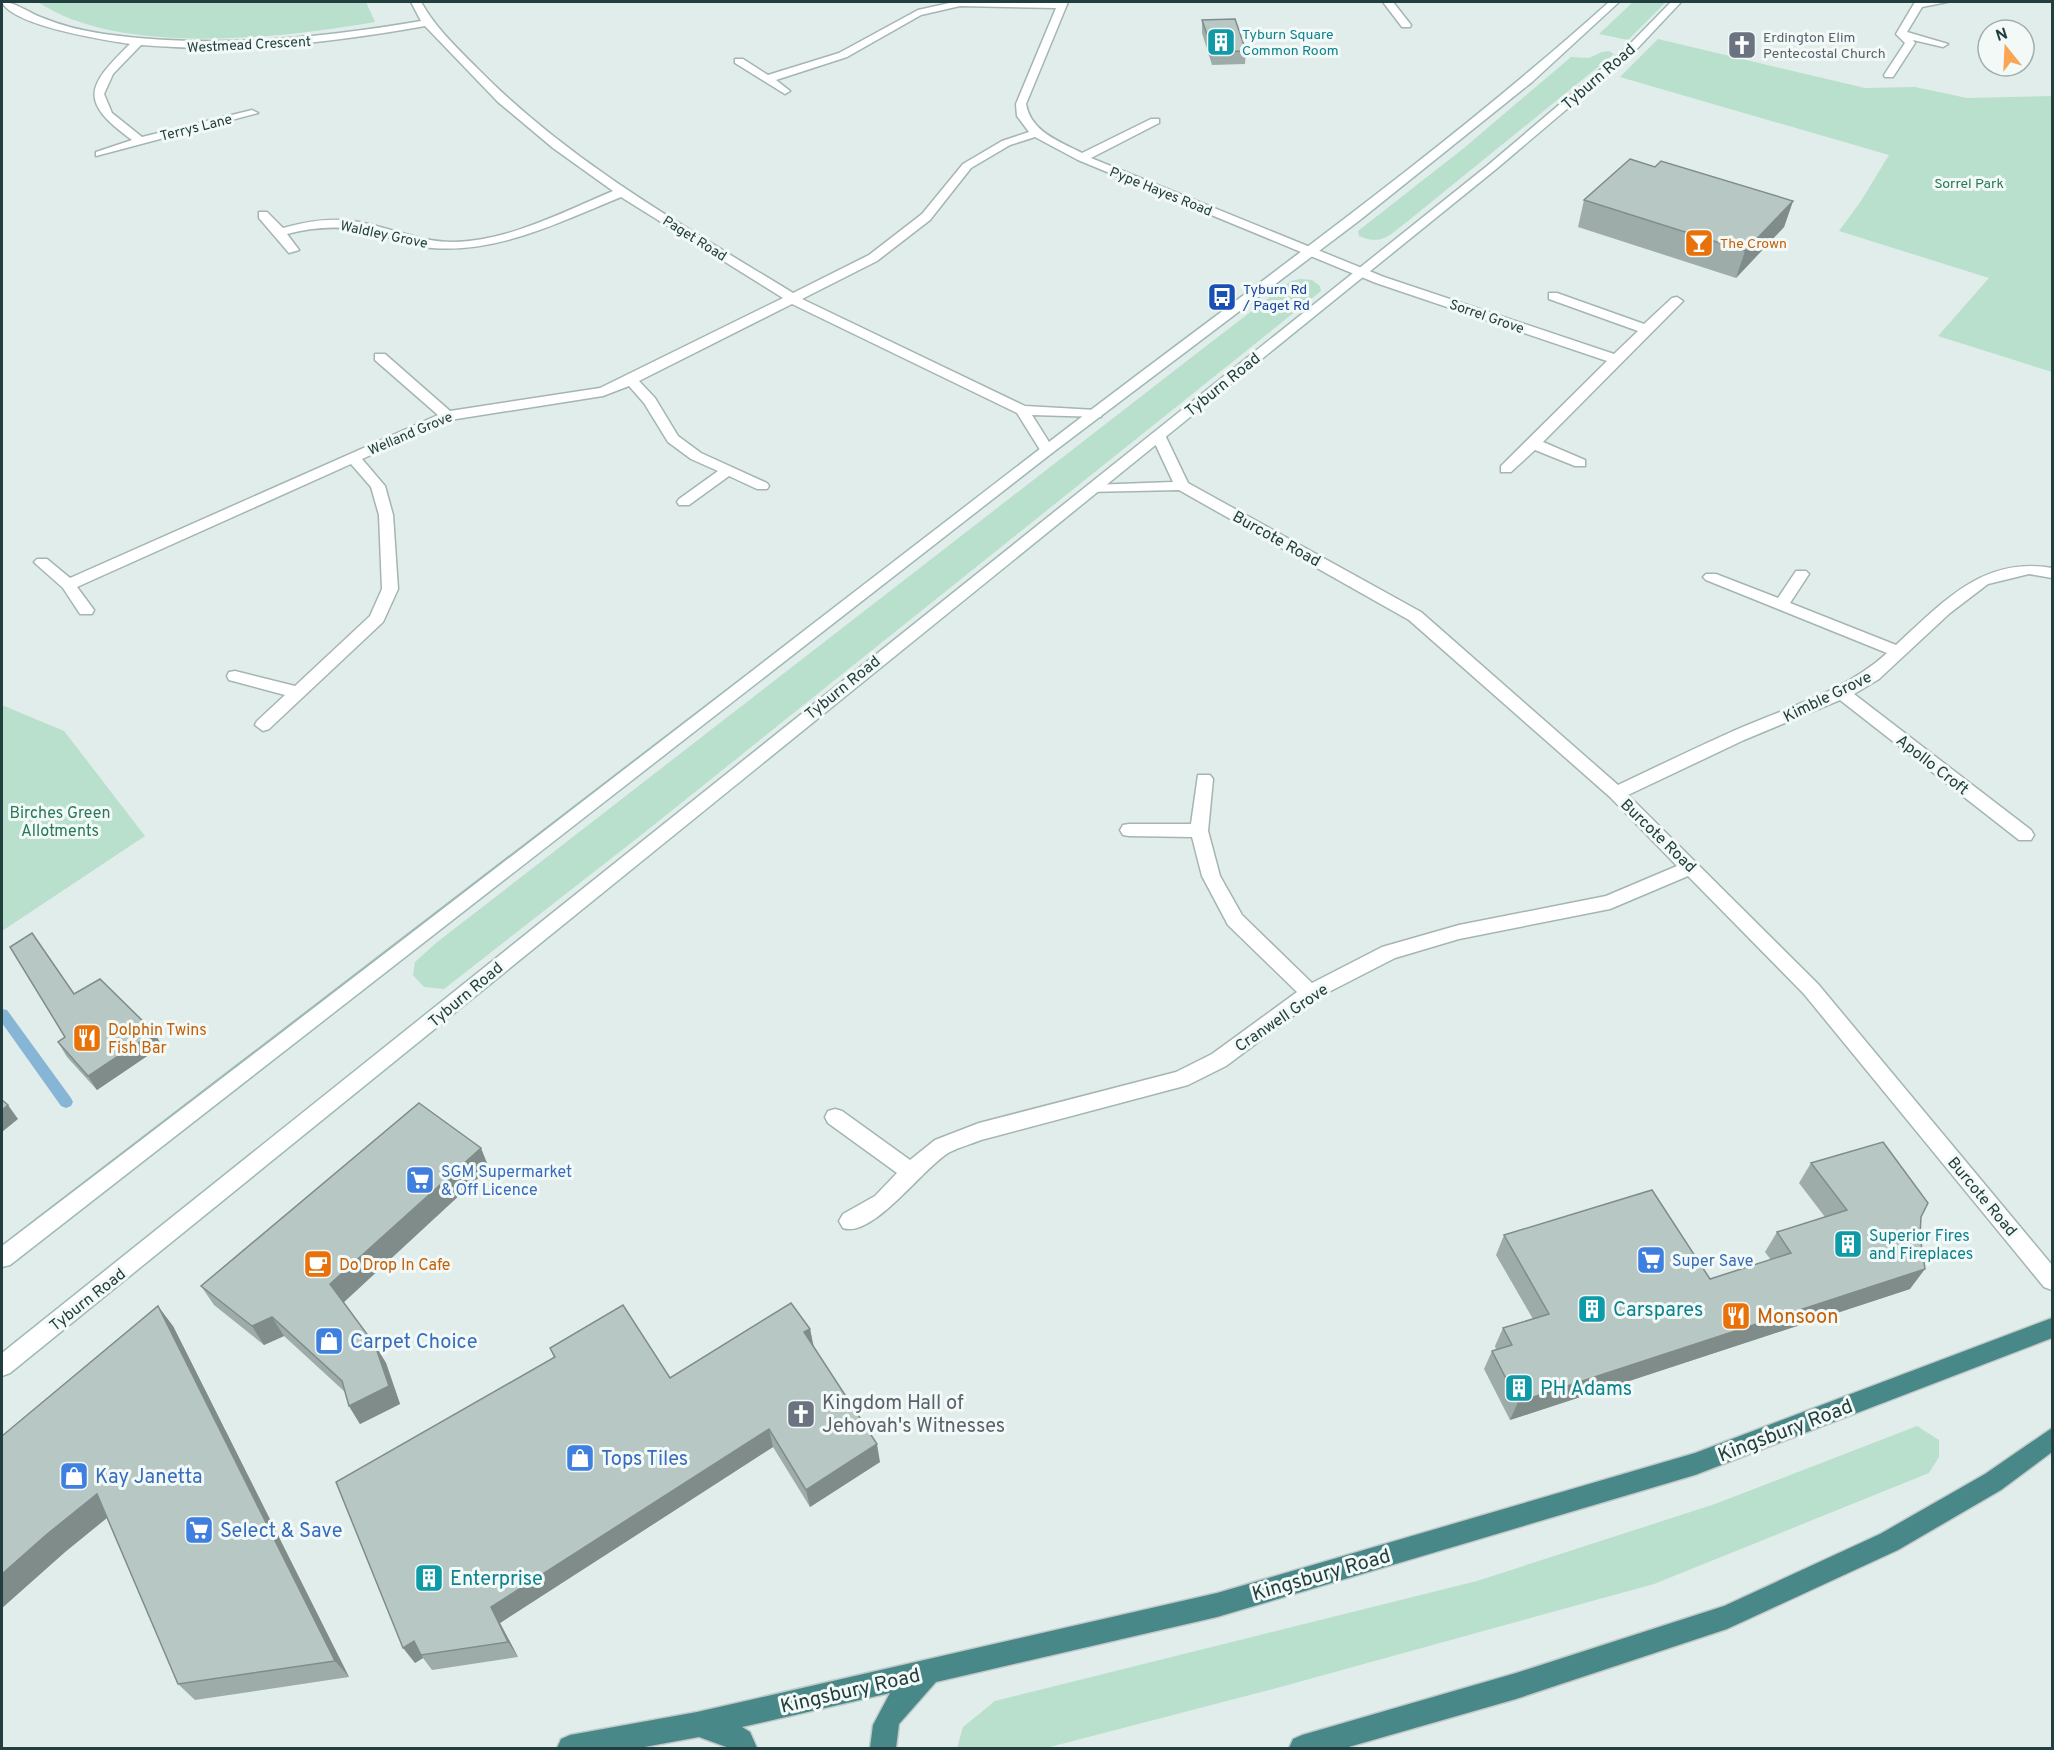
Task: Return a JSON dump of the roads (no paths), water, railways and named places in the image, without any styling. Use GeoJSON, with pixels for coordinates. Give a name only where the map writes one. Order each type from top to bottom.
{"type":"FeatureCollection","features":[{"type":"Feature","properties":{"kind":"highway","name":"Kingsbury Road"},"geometry":{"type":"LineString","coordinates":[[570,1749],[697,1725],[1217,1605],[1695,1464],[2052,1328]]}},
{"type":"Feature","properties":{"kind":"highway"},"geometry":{"type":"LineString","coordinates":[[1302,1749],[1516,1686],[1727,1617],[1889,1542],[1993,1482],[2052,1439]]}},
{"type":"Feature","properties":{"kind":"highway"},"geometry":{"type":"LineString","coordinates":[[883,1749],[882,1738],[886,1719],[930,1671]]}},
{"type":"Feature","properties":{"kind":"highway"},"geometry":{"type":"LineString","coordinates":[[697,1725],[722,1731],[741,1741],[744,1749]]}},
{"type":"Feature","properties":{"kind":"street","name":"Westmead Crescent"},"geometry":{"type":"LineString","coordinates":[[5,2],[29,17],[80,33],[137,43],[182,47],[261,46],[311,42],[427,23]]}},
{"type":"Feature","properties":{"kind":"street","name":"Paget Road"},"geometry":{"type":"LineString","coordinates":[[416,2],[427,23],[502,100],[557,146],[622,192],[793,299],[1022,410],[1096,414]]}},
{"type":"Feature","properties":{"kind":"street"},"geometry":{"type":"LineString","coordinates":[[1388,2],[1406,25]]}},
{"type":"Feature","properties":{"kind":"street"},"geometry":{"type":"LineString","coordinates":[[2,1258],[274,1050],[1047,450],[1308,252],[1528,80],[1614,2]]}},
{"type":"Feature","properties":{"kind":"street","name":"Tyburn Road"},"geometry":{"type":"LineString","coordinates":[[2,1366],[1491,168],[1630,50],[1676,2]]}},
{"type":"Feature","properties":{"kind":"street"},"geometry":{"type":"LineString","coordinates":[[1901,34],[1920,4],[1942,2]]}},
{"type":"Feature","properties":{"kind":"street"},"geometry":{"type":"LineString","coordinates":[[768,79],[843,55],[918,13],[960,3],[1063,3]]}},
{"type":"Feature","properties":{"kind":"street","name":"Pype Hayes Road"},"geometry":{"type":"LineString","coordinates":[[1063,3],[1021,104],[1023,116],[1036,133],[1082,158],[1359,272]]}},
{"type":"Feature","properties":{"kind":"street"},"geometry":{"type":"LineString","coordinates":[[1901,34],[1943,44]]}},
{"type":"Feature","properties":{"kind":"street"},"geometry":{"type":"LineString","coordinates":[[1889,75],[1910,43],[1901,34]]}},
{"type":"Feature","properties":{"kind":"street","name":"Terrys Lane"},"geometry":{"type":"LineString","coordinates":[[137,43],[107,72],[100,86],[99,97],[101,106],[110,121],[140,141]]}},
{"type":"Feature","properties":{"kind":"street"},"geometry":{"type":"LineString","coordinates":[[739,61],[784,91]]}},
{"type":"Feature","properties":{"kind":"street","name":"Terrys Lane"},"geometry":{"type":"LineString","coordinates":[[100,154],[140,141],[252,113]]}},
{"type":"Feature","properties":{"kind":"street"},"geometry":{"type":"LineString","coordinates":[[1082,158],[1155,121]]}},
{"type":"Feature","properties":{"kind":"street","name":"Welland Grove"},"geometry":{"type":"LineString","coordinates":[[68,585],[447,416],[495,406],[603,392],[631,380],[873,258],[926,217],[967,166],[996,148],[1036,133]]}},
{"type":"Feature","properties":{"kind":"street","name":"Waldley Grove"},"geometry":{"type":"LineString","coordinates":[[280,232],[318,223],[349,224],[429,244],[475,245],[507,238],[622,192]]}},
{"type":"Feature","properties":{"kind":"street"},"geometry":{"type":"LineString","coordinates":[[263,215],[280,232],[293,250]]}},
{"type":"Feature","properties":{"kind":"street","name":"Sorrel Grove"},"geometry":{"type":"LineString","coordinates":[[1359,272],[1616,359]]}},
{"type":"Feature","properties":{"kind":"street"},"geometry":{"type":"LineString","coordinates":[[1552,296],[1645,329]]}},
{"type":"Feature","properties":{"kind":"street"},"geometry":{"type":"LineString","coordinates":[[1506,469],[1534,444],[1645,329],[1677,301]]}},
{"type":"Feature","properties":{"kind":"street"},"geometry":{"type":"LineString","coordinates":[[380,357],[447,416]]}},
{"type":"Feature","properties":{"kind":"street"},"geometry":{"type":"LineString","coordinates":[[631,380],[650,401],[673,439],[696,456],[726,472],[762,486]]}},
{"type":"Feature","properties":{"kind":"street"},"geometry":{"type":"LineString","coordinates":[[1022,410],[1047,450]]}},
{"type":"Feature","properties":{"kind":"street"},"geometry":{"type":"LineString","coordinates":[[1091,489],[1182,486],[1158,435]]}},
{"type":"Feature","properties":{"kind":"street"},"geometry":{"type":"LineString","coordinates":[[1534,444],[1580,463]]}},
{"type":"Feature","properties":{"kind":"street"},"geometry":{"type":"LineString","coordinates":[[263,725],[376,618],[390,589],[386,515],[378,486],[353,458]]}},
{"type":"Feature","properties":{"kind":"street"},"geometry":{"type":"LineString","coordinates":[[684,502],[726,472]]}},
{"type":"Feature","properties":{"kind":"street","name":"Burcote Road"},"geometry":{"type":"LineString","coordinates":[[1182,486],[1415,616],[1616,793],[1812,989],[2052,1280]]}},
{"type":"Feature","properties":{"kind":"street"},"geometry":{"type":"LineString","coordinates":[[42,562],[68,585],[86,610]]}},
{"type":"Feature","properties":{"kind":"street","name":"Kimble Grove"},"geometry":{"type":"LineString","coordinates":[[1616,793],[1738,736],[1842,693],[1873,675],[1944,609],[1983,580],[2029,569],[2052,573]]}},
{"type":"Feature","properties":{"kind":"street"},"geometry":{"type":"LineString","coordinates":[[1782,604],[1801,574]]}},
{"type":"Feature","properties":{"kind":"street"},"geometry":{"type":"LineString","coordinates":[[1711,577],[1900,652]]}},
{"type":"Feature","properties":{"kind":"street"},"geometry":{"type":"LineString","coordinates":[[235,676],[296,692]]}},
{"type":"Feature","properties":{"kind":"street","name":"Apollo Croft"},"geometry":{"type":"LineString","coordinates":[[1842,693],[2025,835]]}},
{"type":"Feature","properties":{"kind":"street"},"geometry":{"type":"LineString","coordinates":[[1204,779],[1199,831],[1210,876],[1235,920],[1310,993]]}},
{"type":"Feature","properties":{"kind":"street"},"geometry":{"type":"LineString","coordinates":[[1129,830],[1199,831]]}},
{"type":"Feature","properties":{"kind":"street","name":"Cranwell Grove"},"geometry":{"type":"LineString","coordinates":[[850,1221],[882,1202],[911,1172],[942,1146],[979,1132],[1180,1079],[1219,1060],[1310,993],[1389,952],[1459,932],[1520,922],[1610,902],[1692,867]]}},
{"type":"Feature","properties":{"kind":"street"},"geometry":{"type":"LineString","coordinates":[[835,1117],[911,1172]]}},
{"type":"Feature","properties":{"kind":"street"},"geometry":{"type":"LineString","coordinates":[[2,1352],[80,1305]]}},
{"type":"Feature","properties":{"kind":"waterway"},"geometry":{"type":"LineString","coordinates":[[2,1014],[66,1102]]}},
{"type":"Feature","properties":{"kind":"place","name":"Tyburn Square Common Room"},"geometry":{"type":"Point","coordinates":[1221,42]}},
{"type":"Feature","properties":{"kind":"place","name":"Erdington Elim Pentecostal Church"},"geometry":{"type":"Point","coordinates":[1742,45]}},
{"type":"Feature","properties":{"kind":"place","name":"The Crown"},"geometry":{"type":"Point","coordinates":[1699,243]}},
{"type":"Feature","properties":{"kind":"place","name":"Tyburn Rd / Paget Rd"},"geometry":{"type":"Point","coordinates":[1222,297]}},
{"type":"Feature","properties":{"kind":"place","name":"Dolphin Twins Fish Bar"},"geometry":{"type":"Point","coordinates":[87,1038]}},
{"type":"Feature","properties":{"kind":"place","name":"SGM Supermarket & Off Licence"},"geometry":{"type":"Point","coordinates":[420,1180]}},
{"type":"Feature","properties":{"kind":"place","name":"Superior Fires and Fireplaces"},"geometry":{"type":"Point","coordinates":[1848,1244]}},
{"type":"Feature","properties":{"kind":"place","name":"Super Save"},"geometry":{"type":"Point","coordinates":[1651,1260]}},
{"type":"Feature","properties":{"kind":"place","name":"Do Drop In Cafe"},"geometry":{"type":"Point","coordinates":[318,1264]}},
{"type":"Feature","properties":{"kind":"place","name":"Carspares"},"geometry":{"type":"Point","coordinates":[1592,1309]}},
{"type":"Feature","properties":{"kind":"place","name":"Monsoon"},"geometry":{"type":"Point","coordinates":[1736,1316]}},
{"type":"Feature","properties":{"kind":"place","name":"Carpet Choice"},"geometry":{"type":"Point","coordinates":[329,1341]}},
{"type":"Feature","properties":{"kind":"place","name":"PH Adams"},"geometry":{"type":"Point","coordinates":[1519,1388]}},
{"type":"Feature","properties":{"kind":"place","name":"Kingdom Hall of Jehovah's Witnesses"},"geometry":{"type":"Point","coordinates":[801,1414]}},
{"type":"Feature","properties":{"kind":"place","name":"Tops Tiles"},"geometry":{"type":"Point","coordinates":[580,1458]}},
{"type":"Feature","properties":{"kind":"place","name":"Kay Janetta"},"geometry":{"type":"Point","coordinates":[74,1476]}},
{"type":"Feature","properties":{"kind":"place","name":"Select & Save"},"geometry":{"type":"Point","coordinates":[199,1530]}},
{"type":"Feature","properties":{"kind":"place","name":"Enterprise"},"geometry":{"type":"Point","coordinates":[429,1578]}},
{"type":"Feature","properties":{"kind":"park label","name":"Sorrel Park"},"geometry":{"type":"Point","coordinates":[1969,183]}},
{"type":"Feature","properties":{"kind":"park label","name":"Birches Green Allotments"},"geometry":{"type":"Point","coordinates":[60,821]}}]}
